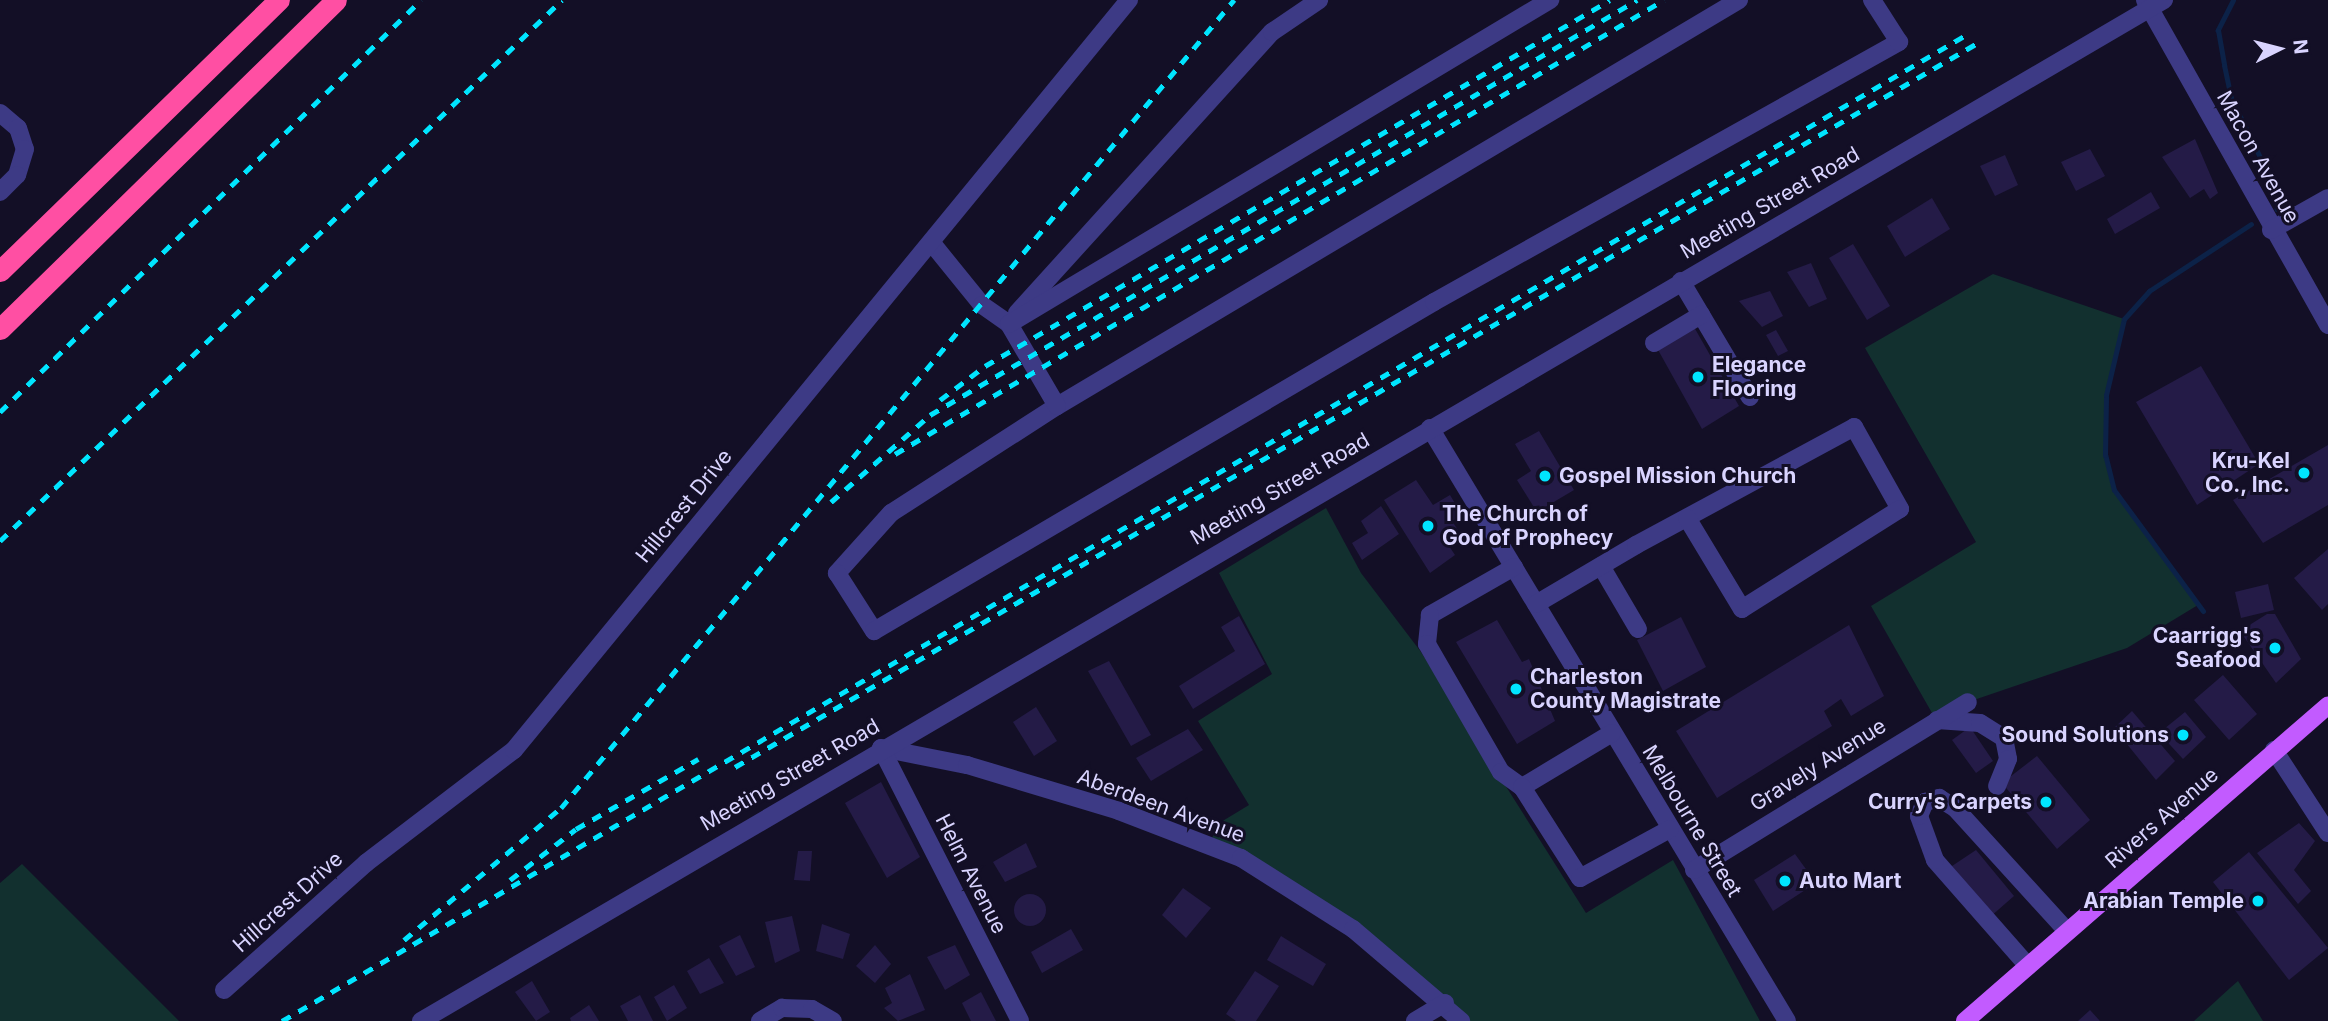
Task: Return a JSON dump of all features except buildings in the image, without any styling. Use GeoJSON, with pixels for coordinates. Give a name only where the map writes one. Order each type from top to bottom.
{"type":"FeatureCollection","features":[{"type":"Feature","properties":{"kind":"highway"},"geometry":{"type":"LineString","coordinates":[[0,271],[279,0]]}},
{"type":"Feature","properties":{"kind":"highway"},"geometry":{"type":"LineString","coordinates":[[0,329],[336,0]]}},
{"type":"Feature","properties":{"kind":"main road","name":"Rivers Avenue"},"geometry":{"type":"LineString","coordinates":[[1965,1021],[2274,750],[2325,714]]}},
{"type":"Feature","properties":{"kind":"street","name":"Hillcrest Drive"},"geometry":{"type":"LineString","coordinates":[[224,990],[366,863],[514,750],[1129,0]]}},
{"type":"Feature","properties":{"kind":"street"},"geometry":{"type":"LineString","coordinates":[[1009,324],[1272,32],[1319,0]]}},
{"type":"Feature","properties":{"kind":"street"},"geometry":{"type":"LineString","coordinates":[[1009,324],[1550,0]]}},
{"type":"Feature","properties":{"kind":"street"},"geometry":{"type":"LineString","coordinates":[[1739,0],[1057,406],[891,513],[837,573],[874,631],[1434,302],[1899,42],[1872,0]]}},
{"type":"Feature","properties":{"kind":"street","name":"Macon Avenue"},"geometry":{"type":"LineString","coordinates":[[2153,3],[2271,230],[2328,325]]}},
{"type":"Feature","properties":{"kind":"street","name":"Meeting Street Road"},"geometry":{"type":"LineString","coordinates":[[421,1021],[881,748],[2153,3]]}},
{"type":"Feature","properties":{"kind":"street"},"geometry":{"type":"LineString","coordinates":[[0,113],[18,128],[25,149],[17,175],[0,192]]}},
{"type":"Feature","properties":{"kind":"street"},"geometry":{"type":"LineString","coordinates":[[2271,230],[2328,198]]}},
{"type":"Feature","properties":{"kind":"street"},"geometry":{"type":"LineString","coordinates":[[931,242],[982,305],[1009,324],[1057,406]]}},
{"type":"Feature","properties":{"kind":"street"},"geometry":{"type":"LineString","coordinates":[[1681,281],[1749,397]]}},
{"type":"Feature","properties":{"kind":"street"},"geometry":{"type":"LineString","coordinates":[[1654,343],[1701,315]]}},
{"type":"Feature","properties":{"kind":"street"},"geometry":{"type":"LineString","coordinates":[[1536,604],[1601,566],[1688,518],[1854,427],[1900,509],[1742,609],[1688,518]]}},
{"type":"Feature","properties":{"kind":"street","name":"Melbourne Street"},"geometry":{"type":"LineString","coordinates":[[1430,428],[1787,1021]]}},
{"type":"Feature","properties":{"kind":"street"},"geometry":{"type":"LineString","coordinates":[[1601,566],[1638,629]]}},
{"type":"Feature","properties":{"kind":"street"},"geometry":{"type":"LineString","coordinates":[[1514,567],[1430,615],[1427,644],[1500,772],[1522,787],[1580,878],[1670,829]]}},
{"type":"Feature","properties":{"kind":"street","name":"Gravely Avenue"},"geometry":{"type":"LineString","coordinates":[[1694,870],[1968,702]]}},
{"type":"Feature","properties":{"kind":"street"},"geometry":{"type":"LineString","coordinates":[[1936,720],[1980,723],[2004,738],[2008,759],[1997,786]]}},
{"type":"Feature","properties":{"kind":"street"},"geometry":{"type":"LineString","coordinates":[[1522,787],[1612,733]]}},
{"type":"Feature","properties":{"kind":"street","name":"Aberdeen Avenue"},"geometry":{"type":"LineString","coordinates":[[881,748],[967,765],[1119,811],[1241,858],[1353,929],[1445,1003],[1461,1021]]}},
{"type":"Feature","properties":{"kind":"street","name":"Helm Avenue"},"geometry":{"type":"LineString","coordinates":[[881,748],[1020,1021]]}},
{"type":"Feature","properties":{"kind":"street"},"geometry":{"type":"LineString","coordinates":[[2274,750],[2325,820]]}},
{"type":"Feature","properties":{"kind":"street"},"geometry":{"type":"LineString","coordinates":[[2028,966],[1936,860],[1919,816],[1925,803],[1939,798],[1955,808],[2067,931]]}},
{"type":"Feature","properties":{"kind":"street"},"geometry":{"type":"LineString","coordinates":[[1415,1021],[1445,1003]]}},
{"type":"Feature","properties":{"kind":"street"},"geometry":{"type":"LineString","coordinates":[[760,1021],[782,1009],[812,1009],[833,1021]]}},
{"type":"Feature","properties":{"kind":"green space"},"geometry":{"type":"Polygon","coordinates":[[[1993,274],[2124,319],[2106,395],[2105,454],[2114,490],[2198,605],[2127,648],[1968,702],[1936,720],[1871,606],[1976,542],[1865,348],[1993,274]]]}},
{"type":"Feature","properties":{"kind":"green space"},"geometry":{"type":"Polygon","coordinates":[[[1326,508],[1361,573],[1421,652],[1586,913],[1673,860],[1760,1021],[1461,1021],[1353,929],[1210,846],[1216,825],[1249,805],[1198,721],[1272,674],[1219,573],[1326,508]]]}},
{"type":"Feature","properties":{"kind":"green space"},"geometry":{"type":"Polygon","coordinates":[[[22,864],[179,1021],[0,1021],[0,883],[22,864]]]}},
{"type":"Feature","properties":{"kind":"green space"},"geometry":{"type":"Polygon","coordinates":[[[2238,981],[2263,1021],[2194,1021],[2230,988],[2238,981]]]}},
{"type":"Feature","properties":{"kind":"waterway"},"geometry":{"type":"LineString","coordinates":[[2233,0],[2218,30],[2224,65],[2231,98],[2284,206],[2277,209]]}},
{"type":"Feature","properties":{"kind":"waterway"},"geometry":{"type":"LineString","coordinates":[[2203,611],[2114,490],[2105,455],[2106,395],[2124,319],[2149,291],[2251,224]]}},
{"type":"Feature","properties":{"kind":"railway"},"geometry":{"type":"LineString","coordinates":[[0,412],[421,0]]}},
{"type":"Feature","properties":{"kind":"railway"},"geometry":{"type":"LineString","coordinates":[[0,541],[562,0]]}},
{"type":"Feature","properties":{"kind":"railway"},"geometry":{"type":"LineString","coordinates":[[404,940],[561,808],[1234,0]]}},
{"type":"Feature","properties":{"kind":"railway"},"geometry":{"type":"LineString","coordinates":[[940,400],[985,366],[1610,0]]}},
{"type":"Feature","properties":{"kind":"railway"},"geometry":{"type":"LineString","coordinates":[[831,502],[930,415],[1637,0]]}},
{"type":"Feature","properties":{"kind":"railway"},"geometry":{"type":"LineString","coordinates":[[895,454],[1664,0]]}},
{"type":"Feature","properties":{"kind":"railway"},"geometry":{"type":"LineString","coordinates":[[282,1021],[1968,34]]}},
{"type":"Feature","properties":{"kind":"railway"},"geometry":{"type":"LineString","coordinates":[[735,767],[1981,41]]}},
{"type":"Feature","properties":{"kind":"railway"},"geometry":{"type":"LineString","coordinates":[[510,880],[576,829],[698,759]]}},
{"type":"Feature","properties":{"kind":"place","name":"Elegance Flooring"},"geometry":{"type":"Point","coordinates":[1698,377]}},
{"type":"Feature","properties":{"kind":"place","name":"Kru-Kel Co., Inc."},"geometry":{"type":"Point","coordinates":[2304,473]}},
{"type":"Feature","properties":{"kind":"place","name":"Gospel Mission Church"},"geometry":{"type":"Point","coordinates":[1545,476]}},
{"type":"Feature","properties":{"kind":"place","name":"The Church of God of Prophecy"},"geometry":{"type":"Point","coordinates":[1428,526]}},
{"type":"Feature","properties":{"kind":"place","name":"Caarrigg's Seafood"},"geometry":{"type":"Point","coordinates":[2275,648]}},
{"type":"Feature","properties":{"kind":"place","name":"Charleston County Magistrate"},"geometry":{"type":"Point","coordinates":[1516,689]}},
{"type":"Feature","properties":{"kind":"place","name":"Sound Solutions"},"geometry":{"type":"Point","coordinates":[2183,735]}},
{"type":"Feature","properties":{"kind":"place","name":"Curry's Carpets"},"geometry":{"type":"Point","coordinates":[2046,802]}},
{"type":"Feature","properties":{"kind":"place","name":"Auto Mart"},"geometry":{"type":"Point","coordinates":[1785,881]}},
{"type":"Feature","properties":{"kind":"place","name":"Arabian Temple"},"geometry":{"type":"Point","coordinates":[2258,901]}}]}
